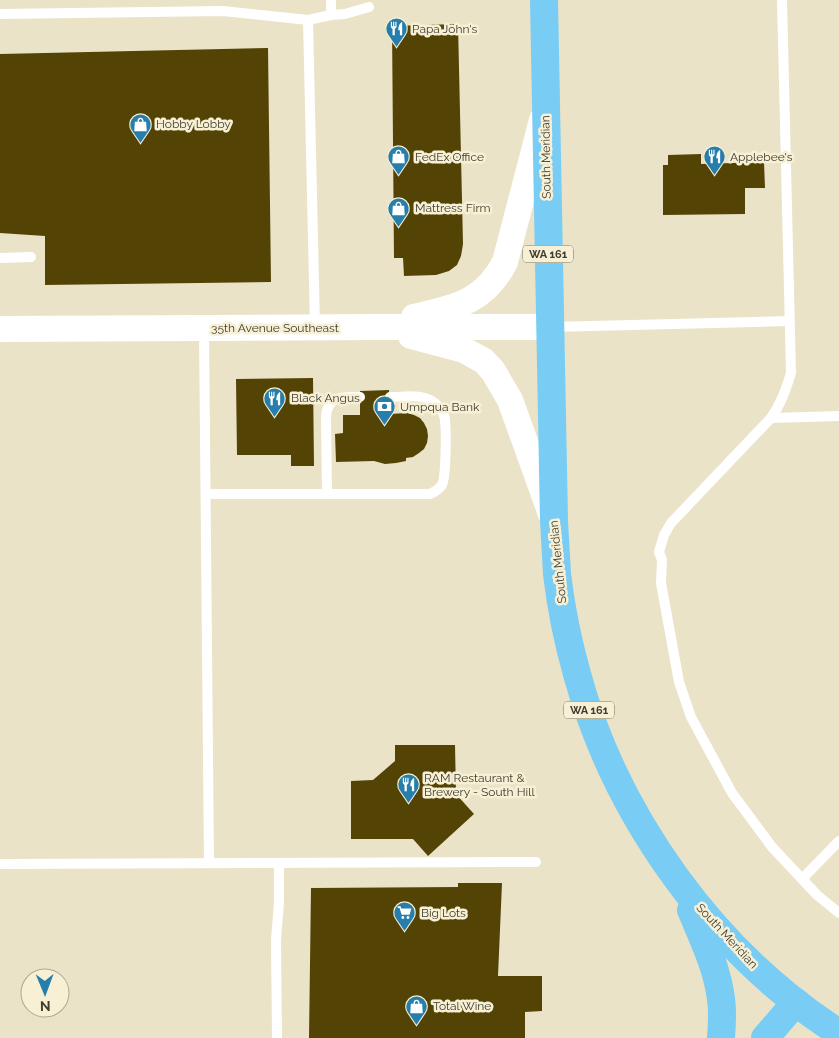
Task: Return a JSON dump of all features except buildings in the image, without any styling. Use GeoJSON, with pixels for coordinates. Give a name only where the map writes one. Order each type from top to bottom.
{"type":"FeatureCollection","features":[{"type":"Feature","properties":{"kind":"main road","name":"South Meridian"},"geometry":{"type":"LineString","coordinates":[[544,0],[554,521],[563,612],[576,668],[599,740],[633,810],[654,846],[704,914],[733,945],[796,1002]]}},
{"type":"Feature","properties":{"kind":"main road"},"geometry":{"type":"LineString","coordinates":[[678,881],[714,967],[722,1000],[720,1038]]}},
{"type":"Feature","properties":{"kind":"main road"},"geometry":{"type":"LineString","coordinates":[[765,1038],[796,1002]]}},
{"type":"Feature","properties":{"kind":"main road","name":"WA 161"},"geometry":{"type":"LineString","coordinates":[[796,1002],[839,1033]]}},
{"type":"Feature","properties":{"kind":"street"},"geometry":{"type":"LineString","coordinates":[[377,327],[447,309],[466,302],[480,294],[498,275],[505,262],[545,107]]}},
{"type":"Feature","properties":{"kind":"street"},"geometry":{"type":"LineString","coordinates":[[377,327],[464,350],[484,361],[493,371],[510,400],[554,521]]}},
{"type":"Feature","properties":{"kind":"street","name":"35th Avenue Southeast"},"geometry":{"type":"LineString","coordinates":[[0,329],[550,327]]}},
{"type":"Feature","properties":{"kind":"lane"},"geometry":{"type":"LineString","coordinates":[[331,0],[331,15]]}},
{"type":"Feature","properties":{"kind":"lane"},"geometry":{"type":"LineString","coordinates":[[782,0],[791,373],[782,400],[771,418],[671,523],[664,535],[659,552],[662,560],[662,583],[679,682],[691,717],[732,793],[772,847],[839,914]]}},
{"type":"Feature","properties":{"kind":"lane"},"geometry":{"type":"LineString","coordinates":[[0,14],[223,11],[308,20],[345,14],[369,7]]}},
{"type":"Feature","properties":{"kind":"lane"},"geometry":{"type":"LineString","coordinates":[[308,20],[315,327]]}},
{"type":"Feature","properties":{"kind":"lane"},"geometry":{"type":"LineString","coordinates":[[0,258],[31,257]]}},
{"type":"Feature","properties":{"kind":"lane"},"geometry":{"type":"LineString","coordinates":[[550,327],[789,322]]}},
{"type":"Feature","properties":{"kind":"lane"},"geometry":{"type":"LineString","coordinates":[[204,328],[209,863]]}},
{"type":"Feature","properties":{"kind":"lane"},"geometry":{"type":"LineString","coordinates":[[327,494],[326,416],[328,407],[333,401],[341,397],[360,397]]}},
{"type":"Feature","properties":{"kind":"lane"},"geometry":{"type":"LineString","coordinates":[[206,494],[430,494],[439,489],[444,480],[444,415],[437,405],[427,398],[390,397]]}},
{"type":"Feature","properties":{"kind":"lane"},"geometry":{"type":"LineString","coordinates":[[771,418],[839,416]]}},
{"type":"Feature","properties":{"kind":"lane"},"geometry":{"type":"LineString","coordinates":[[802,878],[839,841]]}},
{"type":"Feature","properties":{"kind":"lane"},"geometry":{"type":"LineString","coordinates":[[0,864],[536,862]]}},
{"type":"Feature","properties":{"kind":"lane"},"geometry":{"type":"LineString","coordinates":[[277,1038],[276,940],[279,902],[279,863]]}},
{"type":"Feature","properties":{"kind":"place","name":"Papa John's"},"geometry":{"type":"Point","coordinates":[396,48]}},
{"type":"Feature","properties":{"kind":"place","name":"Hobby Lobby"},"geometry":{"type":"Point","coordinates":[140,143]}},
{"type":"Feature","properties":{"kind":"place","name":"FedEx Office"},"geometry":{"type":"Point","coordinates":[399,176]}},
{"type":"Feature","properties":{"kind":"place","name":"Applebee's"},"geometry":{"type":"Point","coordinates":[714,176]}},
{"type":"Feature","properties":{"kind":"place","name":"Mattress Firm"},"geometry":{"type":"Point","coordinates":[399,227]}},
{"type":"Feature","properties":{"kind":"place","name":"Black Angus"},"geometry":{"type":"Point","coordinates":[275,417]}},
{"type":"Feature","properties":{"kind":"place","name":"Umpqua Bank"},"geometry":{"type":"Point","coordinates":[384,426]}},
{"type":"Feature","properties":{"kind":"place","name":"RAM Restaurant & Brewery - South Hill"},"geometry":{"type":"Point","coordinates":[408,804]}},
{"type":"Feature","properties":{"kind":"place","name":"Big Lots"},"geometry":{"type":"Point","coordinates":[405,932]}},
{"type":"Feature","properties":{"kind":"place","name":"Total Wine"},"geometry":{"type":"Point","coordinates":[417,1025]}}]}
